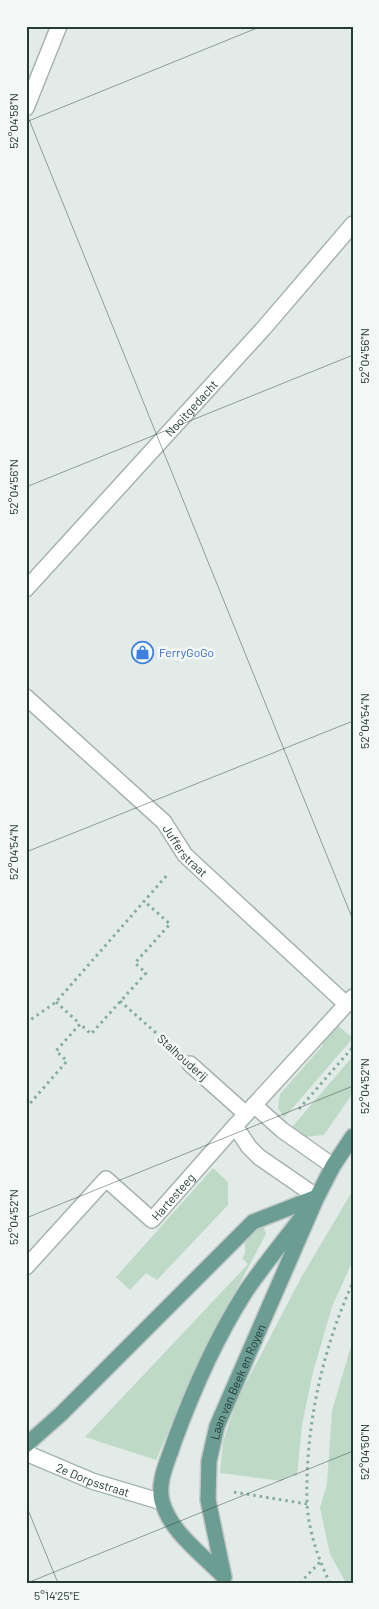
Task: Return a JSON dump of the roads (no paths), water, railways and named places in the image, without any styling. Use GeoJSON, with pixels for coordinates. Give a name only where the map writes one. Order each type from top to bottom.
{"type":"FeatureCollection","features":[{"type":"Feature","properties":{"kind":"main road","name":"Laan van Beek en Royen"},"geometry":{"type":"LineString","coordinates":[[224,1581],[208,1500],[208,1460],[217,1426],[317,1196],[333,1166],[353,1136]]}},
{"type":"Feature","properties":{"kind":"main road","name":"Laan van Beek en Royen"},"geometry":{"type":"LineString","coordinates":[[162,1502],[161,1480],[177,1434],[225,1327],[247,1290],[317,1196]]}},
{"type":"Feature","properties":{"kind":"main road"},"geometry":{"type":"LineString","coordinates":[[26,1446],[61,1414],[252,1222],[317,1196]]}},
{"type":"Feature","properties":{"kind":"main road"},"geometry":{"type":"LineString","coordinates":[[162,1502],[181,1533],[224,1581]]}},
{"type":"Feature","properties":{"kind":"street"},"geometry":{"type":"LineString","coordinates":[[26,108],[59,26]]}},
{"type":"Feature","properties":{"kind":"street","name":"Nooitgedacht"},"geometry":{"type":"LineString","coordinates":[[26,589],[262,329],[353,224]]}},
{"type":"Feature","properties":{"kind":"street","name":"Jufferstraat"},"geometry":{"type":"LineString","coordinates":[[26,697],[164,822],[185,855],[350,1000]]}},
{"type":"Feature","properties":{"kind":"street"},"geometry":{"type":"LineString","coordinates":[[317,1196],[259,1157],[249,1148],[236,1126],[350,1000]]}},
{"type":"Feature","properties":{"kind":"street","name":"Stalhouderij"},"geometry":{"type":"LineString","coordinates":[[190,1064],[250,1109],[333,1166]]}},
{"type":"Feature","properties":{"kind":"street","name":"Hartesteeg"},"geometry":{"type":"LineString","coordinates":[[26,1267],[106,1179],[152,1220],[236,1126]]}},
{"type":"Feature","properties":{"kind":"street","name":"2e Dorpsstraat"},"geometry":{"type":"LineString","coordinates":[[26,1452],[92,1481],[162,1502]]}},
{"type":"Feature","properties":{"kind":"place","name":"FerryGoGo"},"geometry":{"type":"Point","coordinates":[143,652]}}]}
